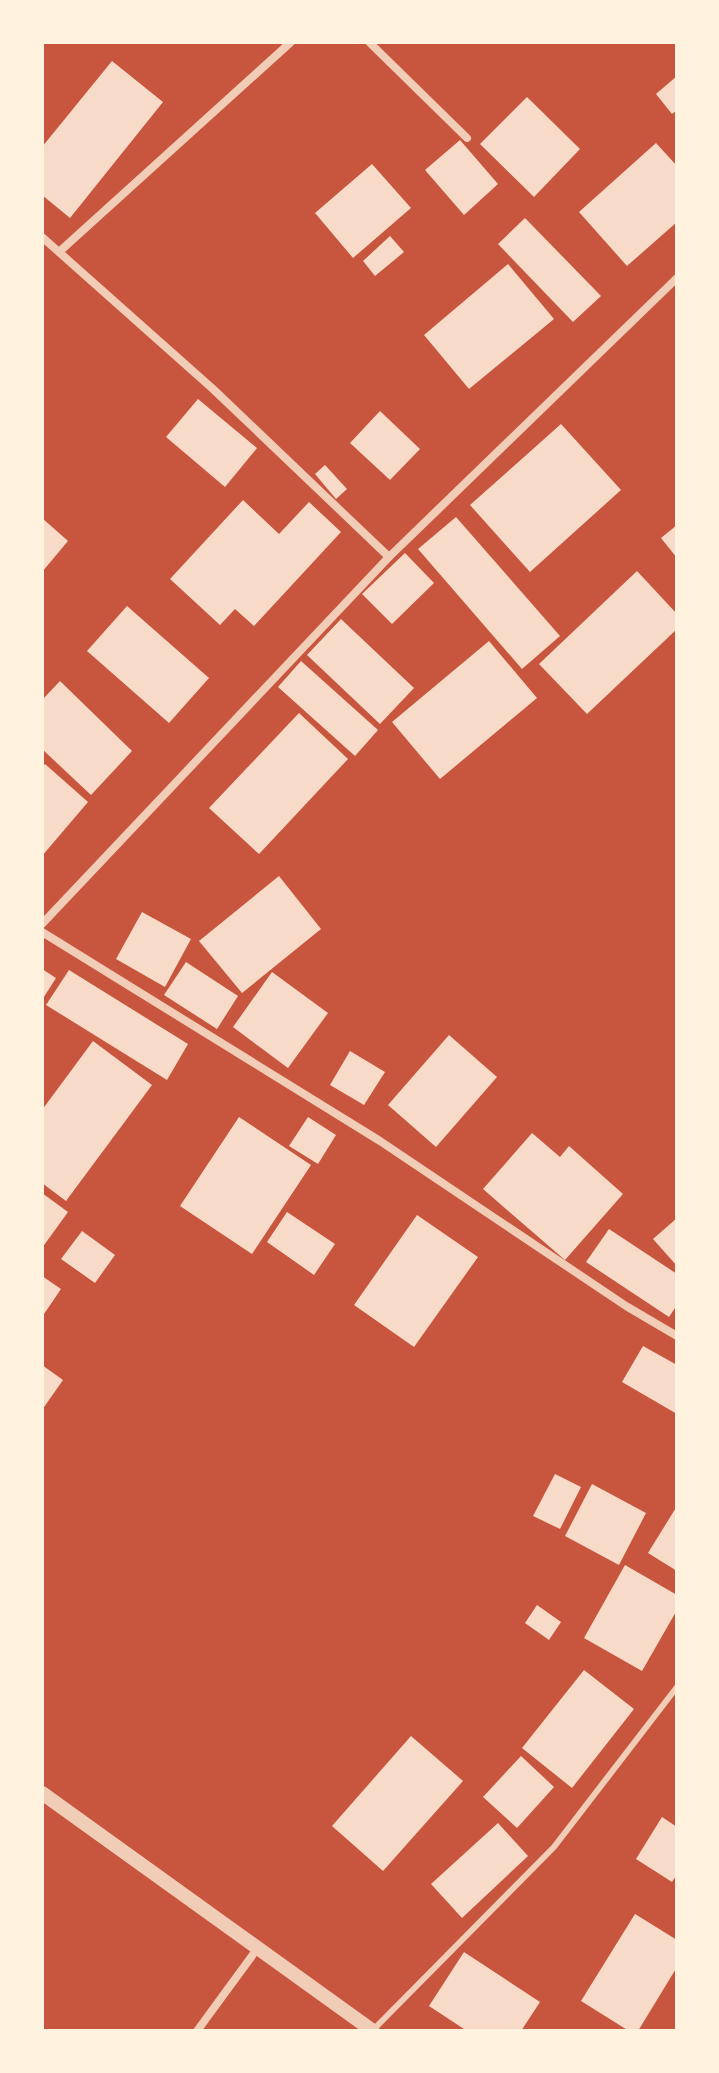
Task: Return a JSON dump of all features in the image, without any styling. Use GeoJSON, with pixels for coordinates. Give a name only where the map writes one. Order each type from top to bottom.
{"type":"FeatureCollection","features":[{"type":"Feature","properties":{"kind":"street"},"geometry":{"type":"LineString","coordinates":[[59,252],[291,42]]}},
{"type":"Feature","properties":{"kind":"street"},"geometry":{"type":"LineString","coordinates":[[369,42],[467,138]]}},
{"type":"Feature","properties":{"kind":"street"},"geometry":{"type":"LineString","coordinates":[[42,237],[213,389],[389,557]]}},
{"type":"Feature","properties":{"kind":"street"},"geometry":{"type":"LineString","coordinates":[[42,924],[389,557],[677,278]]}},
{"type":"Feature","properties":{"kind":"street"},"geometry":{"type":"LineString","coordinates":[[42,932],[380,1141],[626,1306],[677,1336]]}},
{"type":"Feature","properties":{"kind":"street"},"geometry":{"type":"LineString","coordinates":[[42,1793],[373,2031]]}},
{"type":"Feature","properties":{"kind":"street"},"geometry":{"type":"LineString","coordinates":[[197,2031],[257,1949]]}},
{"type":"Feature","properties":{"kind":"lane"},"geometry":{"type":"LineString","coordinates":[[373,2031],[554,1847],[677,1687]]}},
{"type":"Feature","properties":{"kind":"building"},"geometry":{"type":"Polygon","coordinates":[[[112,61],[163,102],[70,218],[42,195],[42,147],[112,61]]]}},
{"type":"Feature","properties":{"kind":"building"},"geometry":{"type":"Polygon","coordinates":[[[677,76],[677,110],[672,114],[656,94],[677,76]]]}},
{"type":"Feature","properties":{"kind":"building"},"geometry":{"type":"Polygon","coordinates":[[[527,97],[580,149],[534,197],[480,144],[527,97]]]}},
{"type":"Feature","properties":{"kind":"building"},"geometry":{"type":"Polygon","coordinates":[[[460,140],[498,184],[464,215],[425,170],[460,140]]]}},
{"type":"Feature","properties":{"kind":"building"},"geometry":{"type":"Polygon","coordinates":[[[656,143],[677,166],[677,222],[627,266],[579,212],[656,143]]]}},
{"type":"Feature","properties":{"kind":"building"},"geometry":{"type":"Polygon","coordinates":[[[372,164],[411,208],[353,258],[315,213],[372,164]]]}},
{"type":"Feature","properties":{"kind":"building"},"geometry":{"type":"Polygon","coordinates":[[[525,218],[601,296],[573,322],[498,244],[525,218]]]}},
{"type":"Feature","properties":{"kind":"building"},"geometry":{"type":"Polygon","coordinates":[[[390,236],[404,252],[375,276],[363,261],[390,236]]]}},
{"type":"Feature","properties":{"kind":"building"},"geometry":{"type":"Polygon","coordinates":[[[508,264],[554,319],[469,389],[424,335],[508,264]]]}},
{"type":"Feature","properties":{"kind":"building"},"geometry":{"type":"Polygon","coordinates":[[[198,399],[257,448],[225,487],[166,437],[198,399]]]}},
{"type":"Feature","properties":{"kind":"building"},"geometry":{"type":"Polygon","coordinates":[[[380,411],[420,449],[390,480],[350,443],[380,411]]]}},
{"type":"Feature","properties":{"kind":"building"},"geometry":{"type":"Polygon","coordinates":[[[561,424],[621,490],[530,572],[470,505],[561,424]]]}},
{"type":"Feature","properties":{"kind":"building"},"geometry":{"type":"Polygon","coordinates":[[[325,465],[347,489],[336,499],[315,474],[325,465]]]}},
{"type":"Feature","properties":{"kind":"building"},"geometry":{"type":"Polygon","coordinates":[[[243,500],[279,534],[309,502],[341,532],[254,626],[235,609],[220,625],[170,579],[243,500]]]}},
{"type":"Feature","properties":{"kind":"building"},"geometry":{"type":"Polygon","coordinates":[[[456,517],[560,636],[522,669],[418,549],[456,517]]]}},
{"type":"Feature","properties":{"kind":"building"},"geometry":{"type":"Polygon","coordinates":[[[42,518],[68,541],[42,572],[42,518]]]}},
{"type":"Feature","properties":{"kind":"building"},"geometry":{"type":"Polygon","coordinates":[[[677,525],[677,558],[661,538],[677,525]]]}},
{"type":"Feature","properties":{"kind":"building"},"geometry":{"type":"Polygon","coordinates":[[[405,553],[434,583],[392,624],[362,594],[405,553]]]}},
{"type":"Feature","properties":{"kind":"building"},"geometry":{"type":"Polygon","coordinates":[[[637,571],[677,614],[677,629],[587,714],[539,664],[637,571]]]}},
{"type":"Feature","properties":{"kind":"building"},"geometry":{"type":"Polygon","coordinates":[[[127,606],[209,678],[169,723],[87,651],[127,606]]]}},
{"type":"Feature","properties":{"kind":"building"},"geometry":{"type":"Polygon","coordinates":[[[341,619],[414,688],[380,724],[307,655],[341,619]]]}},
{"type":"Feature","properties":{"kind":"building"},"geometry":{"type":"Polygon","coordinates":[[[489,641],[537,698],[440,779],[392,722],[489,641]]]}},
{"type":"Feature","properties":{"kind":"building"},"geometry":{"type":"Polygon","coordinates":[[[301,661],[378,730],[355,756],[278,687],[301,661]]]}},
{"type":"Feature","properties":{"kind":"building"},"geometry":{"type":"Polygon","coordinates":[[[60,681],[132,751],[91,795],[42,749],[42,700],[60,681]]]}},
{"type":"Feature","properties":{"kind":"building"},"geometry":{"type":"Polygon","coordinates":[[[299,713],[348,759],[259,854],[209,808],[299,713]]]}},
{"type":"Feature","properties":{"kind":"building"},"geometry":{"type":"Polygon","coordinates":[[[45,764],[88,802],[42,856],[42,767],[45,764]]]}},
{"type":"Feature","properties":{"kind":"building"},"geometry":{"type":"Polygon","coordinates":[[[279,876],[321,929],[242,993],[199,941],[279,876]]]}},
{"type":"Feature","properties":{"kind":"building"},"geometry":{"type":"Polygon","coordinates":[[[142,912],[191,939],[165,987],[116,959],[142,912]]]}},
{"type":"Feature","properties":{"kind":"building"},"geometry":{"type":"Polygon","coordinates":[[[186,962],[238,996],[217,1029],[164,995],[186,962]]]}},
{"type":"Feature","properties":{"kind":"building"},"geometry":{"type":"Polygon","coordinates":[[[42,969],[56,978],[42,1000],[42,969]]]}},
{"type":"Feature","properties":{"kind":"building"},"geometry":{"type":"Polygon","coordinates":[[[69,970],[188,1044],[167,1080],[46,1005],[69,970]]]}},
{"type":"Feature","properties":{"kind":"building"},"geometry":{"type":"Polygon","coordinates":[[[272,972],[328,1013],[288,1068],[233,1027],[272,972]]]}},
{"type":"Feature","properties":{"kind":"building"},"geometry":{"type":"Polygon","coordinates":[[[449,1035],[497,1077],[436,1147],[388,1105],[449,1035]]]}},
{"type":"Feature","properties":{"kind":"building"},"geometry":{"type":"Polygon","coordinates":[[[93,1041],[152,1085],[66,1201],[42,1183],[42,1110],[93,1041]]]}},
{"type":"Feature","properties":{"kind":"building"},"geometry":{"type":"Polygon","coordinates":[[[350,1051],[385,1072],[364,1105],[330,1085],[350,1051]]]}},
{"type":"Feature","properties":{"kind":"building"},"geometry":{"type":"Polygon","coordinates":[[[239,1117],[311,1165],[252,1254],[180,1206],[239,1117]]]}},
{"type":"Feature","properties":{"kind":"building"},"geometry":{"type":"Polygon","coordinates":[[[308,1117],[336,1135],[318,1164],[289,1146],[308,1117]]]}},
{"type":"Feature","properties":{"kind":"building"},"geometry":{"type":"Polygon","coordinates":[[[532,1133],[560,1157],[569,1146],[623,1194],[565,1260],[483,1189],[532,1133]]]}},
{"type":"Feature","properties":{"kind":"building"},"geometry":{"type":"Polygon","coordinates":[[[42,1193],[68,1212],[42,1248],[42,1193]]]}},
{"type":"Feature","properties":{"kind":"building"},"geometry":{"type":"Polygon","coordinates":[[[287,1212],[335,1244],[314,1275],[267,1242],[287,1212]]]}},
{"type":"Feature","properties":{"kind":"building"},"geometry":{"type":"Polygon","coordinates":[[[417,1215],[478,1257],[414,1347],[354,1305],[417,1215]]]}},
{"type":"Feature","properties":{"kind":"building"},"geometry":{"type":"Polygon","coordinates":[[[677,1218],[677,1266],[653,1239],[677,1218]]]}},
{"type":"Feature","properties":{"kind":"building"},"geometry":{"type":"Polygon","coordinates":[[[609,1229],[677,1274],[677,1305],[669,1317],[586,1262],[609,1229]]]}},
{"type":"Feature","properties":{"kind":"building"},"geometry":{"type":"Polygon","coordinates":[[[82,1231],[115,1255],[95,1283],[61,1259],[82,1231]]]}},
{"type":"Feature","properties":{"kind":"building"},"geometry":{"type":"Polygon","coordinates":[[[42,1276],[61,1289],[42,1317],[42,1276]]]}},
{"type":"Feature","properties":{"kind":"building"},"geometry":{"type":"Polygon","coordinates":[[[643,1346],[677,1365],[677,1414],[622,1382],[643,1346]]]}},
{"type":"Feature","properties":{"kind":"building"},"geometry":{"type":"Polygon","coordinates":[[[42,1365],[63,1380],[42,1410],[42,1365]]]}},
{"type":"Feature","properties":{"kind":"building"},"geometry":{"type":"Polygon","coordinates":[[[555,1474],[581,1487],[560,1529],[533,1516],[555,1474]]]}},
{"type":"Feature","properties":{"kind":"building"},"geometry":{"type":"Polygon","coordinates":[[[592,1484],[646,1513],[619,1565],[565,1536],[592,1484]]]}},
{"type":"Feature","properties":{"kind":"building"},"geometry":{"type":"Polygon","coordinates":[[[677,1506],[677,1571],[648,1553],[677,1506]]]}},
{"type":"Feature","properties":{"kind":"building"},"geometry":{"type":"Polygon","coordinates":[[[625,1565],[677,1595],[677,1610],[642,1671],[584,1638],[625,1565]]]}},
{"type":"Feature","properties":{"kind":"building"},"geometry":{"type":"Polygon","coordinates":[[[537,1605],[561,1622],[549,1640],[525,1623],[537,1605]]]}},
{"type":"Feature","properties":{"kind":"building"},"geometry":{"type":"Polygon","coordinates":[[[584,1670],[634,1709],[572,1788],[522,1748],[584,1670]]]}},
{"type":"Feature","properties":{"kind":"building"},"geometry":{"type":"Polygon","coordinates":[[[411,1736],[463,1781],[383,1871],[332,1826],[411,1736]]]}},
{"type":"Feature","properties":{"kind":"building"},"geometry":{"type":"Polygon","coordinates":[[[521,1756],[554,1787],[517,1828],[483,1797],[521,1756]]]}},
{"type":"Feature","properties":{"kind":"building"},"geometry":{"type":"Polygon","coordinates":[[[662,1817],[677,1827],[677,1874],[672,1882],[636,1859],[662,1817]]]}},
{"type":"Feature","properties":{"kind":"building"},"geometry":{"type":"Polygon","coordinates":[[[498,1823],[528,1856],[462,1918],[431,1884],[498,1823]]]}},
{"type":"Feature","properties":{"kind":"building"},"geometry":{"type":"Polygon","coordinates":[[[635,1914],[677,1940],[677,1967],[638,2031],[629,2031],[581,2001],[635,1914]]]}},
{"type":"Feature","properties":{"kind":"building"},"geometry":{"type":"Polygon","coordinates":[[[464,1952],[540,2002],[521,2031],[467,2031],[429,2006],[464,1952]]]}}]}
